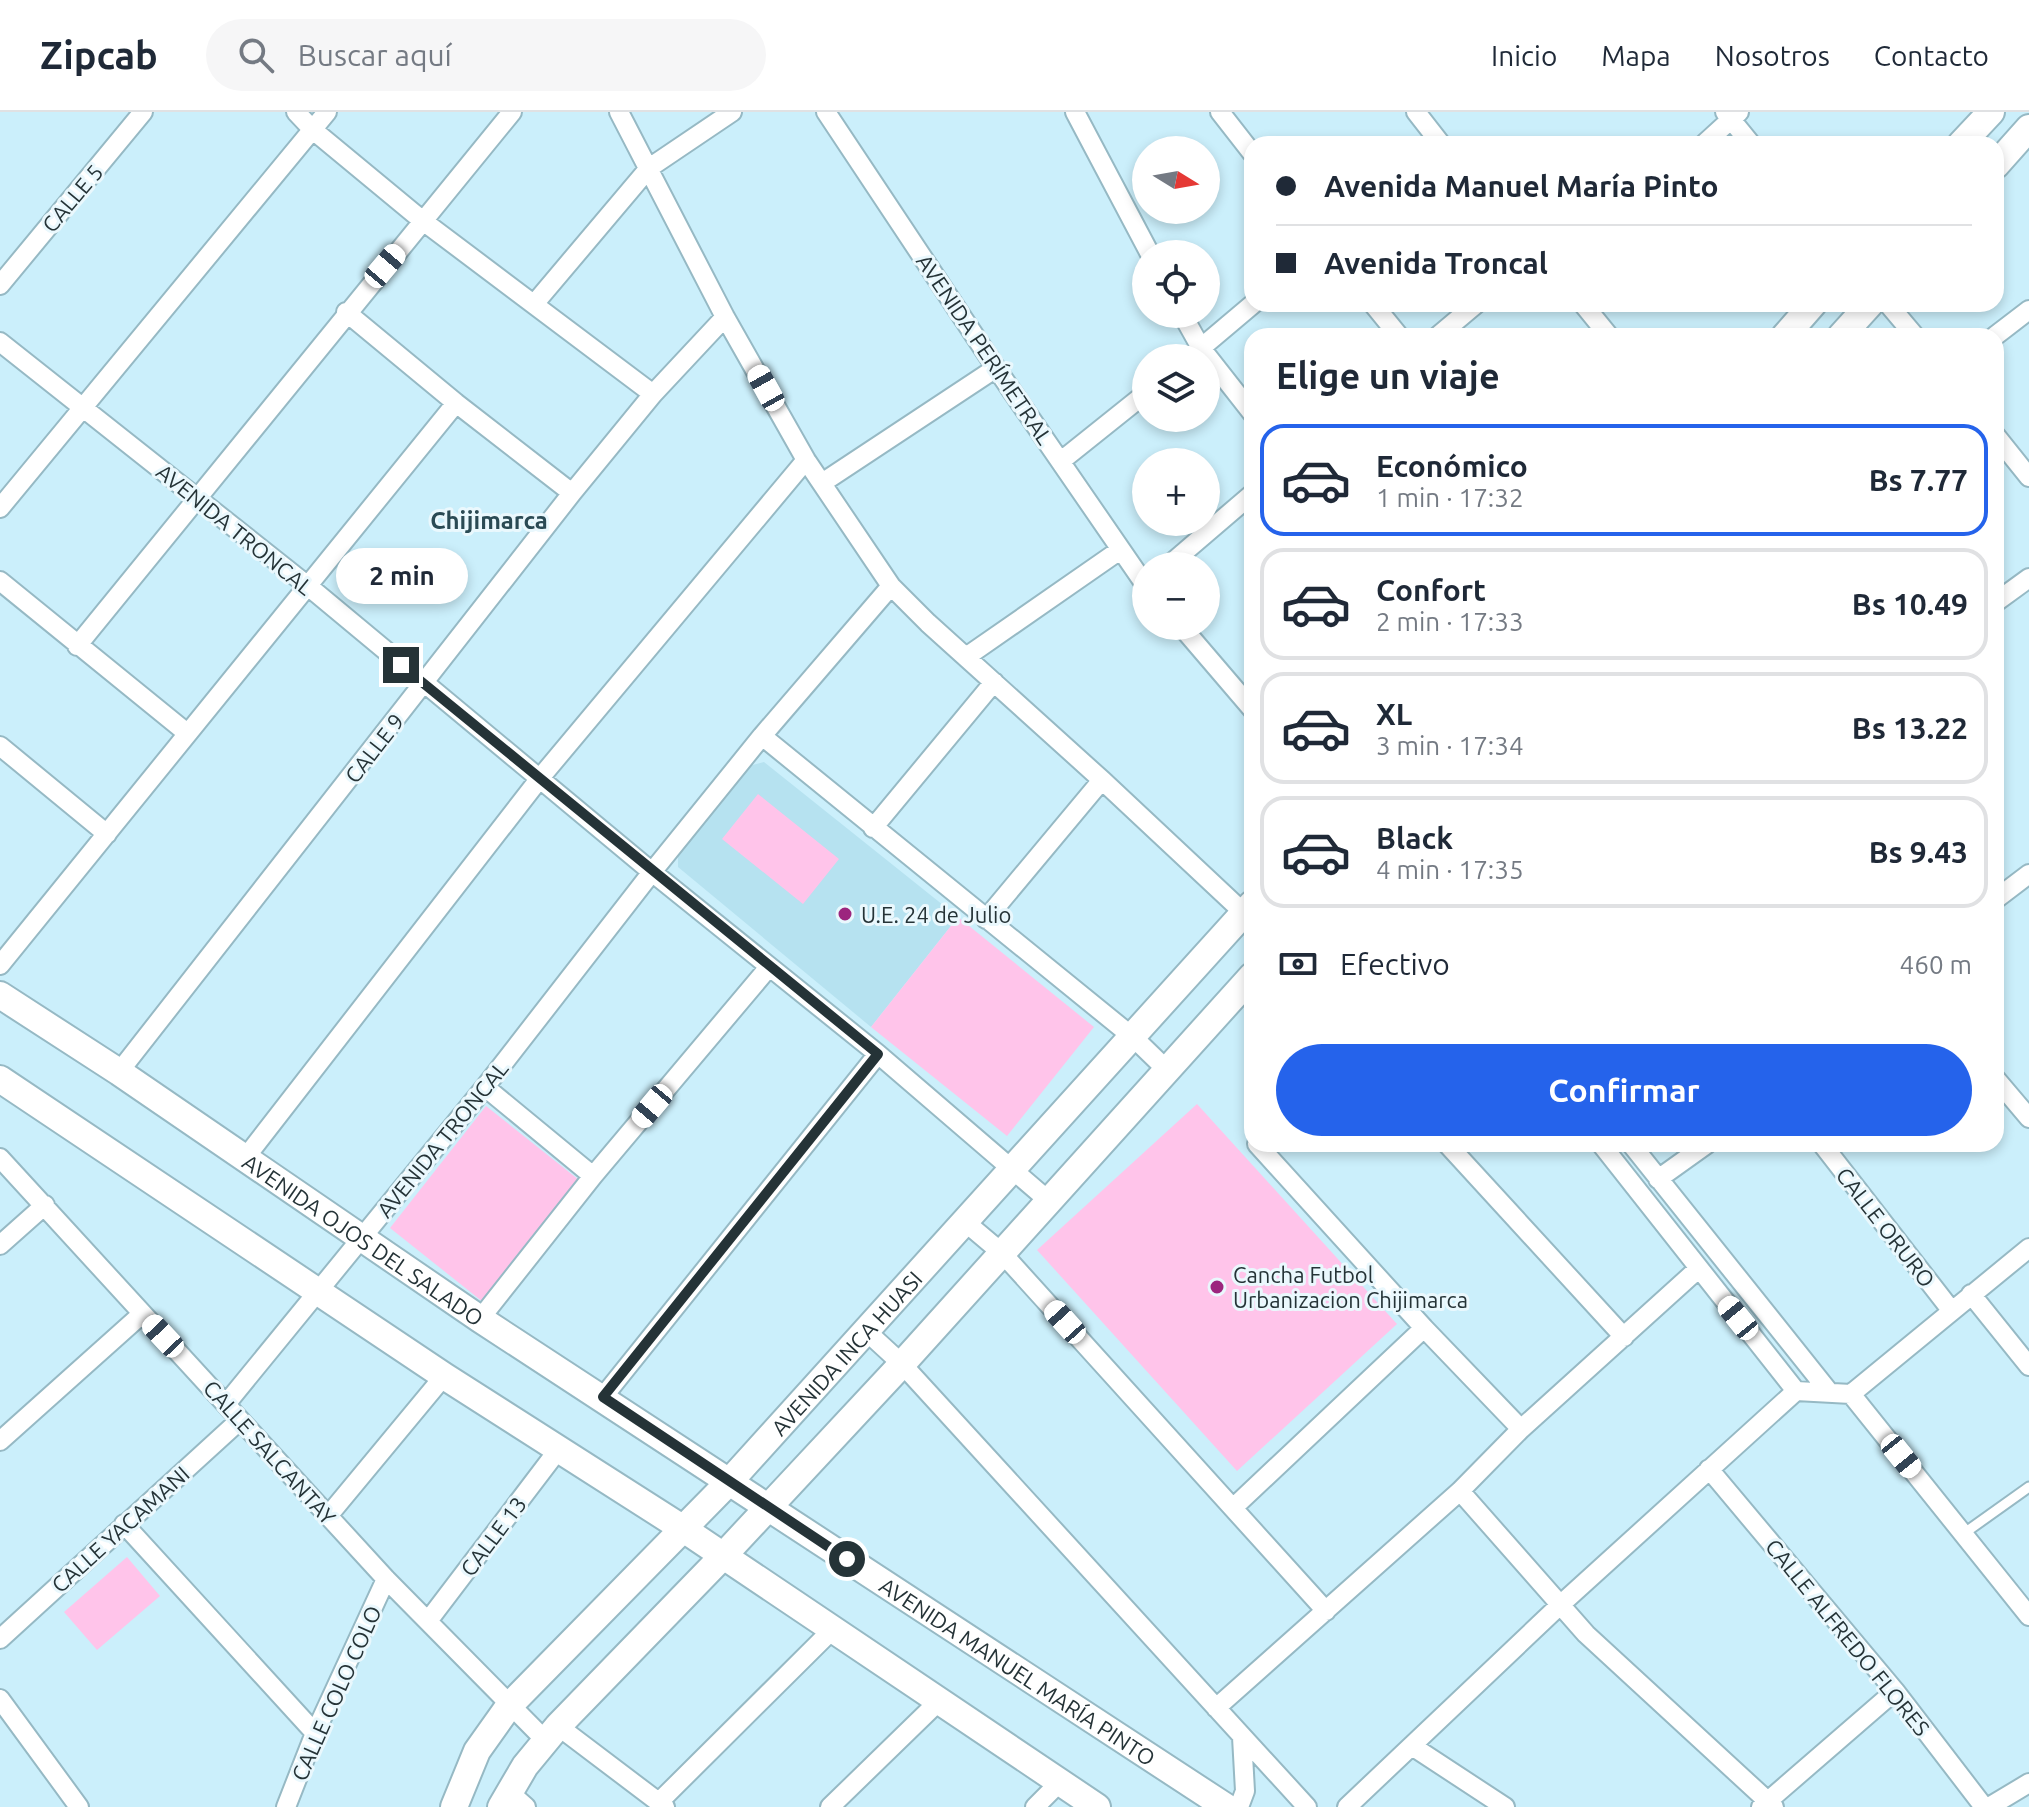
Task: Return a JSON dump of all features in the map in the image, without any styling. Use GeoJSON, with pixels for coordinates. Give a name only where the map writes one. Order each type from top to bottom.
{"type":"FeatureCollection","features":[{"type":"Feature","properties":{"kind":"street","name":"CALLE 5"},"geometry":{"type":"LineString","coordinates":[[0,285],[143,112]]}},
{"type":"Feature","properties":{"kind":"street"},"geometry":{"type":"LineString","coordinates":[[296,112],[313,130],[423,221],[653,394]]}},
{"type":"Feature","properties":{"kind":"street"},"geometry":{"type":"LineString","coordinates":[[0,508],[327,112]]}},
{"type":"Feature","properties":{"kind":"street"},"geometry":{"type":"LineString","coordinates":[[77,646],[512,112]]}},
{"type":"Feature","properties":{"kind":"street"},"geometry":{"type":"LineString","coordinates":[[619,112],[725,317],[806,460],[891,586],[1244,908]]}},
{"type":"Feature","properties":{"kind":"street"},"geometry":{"type":"LineString","coordinates":[[535,303],[649,168],[732,112]]}},
{"type":"Feature","properties":{"kind":"street","name":"AVENIDA PERÍMETRAL"},"geometry":{"type":"LineString","coordinates":[[826,112],[1132,566]]}},
{"type":"Feature","properties":{"kind":"street"},"geometry":{"type":"LineString","coordinates":[[1075,112],[1143,240]]}},
{"type":"Feature","properties":{"kind":"street"},"geometry":{"type":"LineString","coordinates":[[1220,112],[1244,143]]}},
{"type":"Feature","properties":{"kind":"street"},"geometry":{"type":"LineString","coordinates":[[1416,112],[1435,136]]}},
{"type":"Feature","properties":{"kind":"street"},"geometry":{"type":"LineString","coordinates":[[1968,136],[1991,112]]}},
{"type":"Feature","properties":{"kind":"street"},"geometry":{"type":"LineString","coordinates":[[1711,136],[1732,114],[1746,136]]}},
{"type":"Feature","properties":{"kind":"street"},"geometry":{"type":"LineString","coordinates":[[2004,156],[2029,128]]}},
{"type":"Feature","properties":{"kind":"street"},"geometry":{"type":"LineString","coordinates":[[2004,329],[2029,310]]}},
{"type":"Feature","properties":{"kind":"street"},"geometry":{"type":"LineString","coordinates":[[346,312],[572,493]]}},
{"type":"Feature","properties":{"kind":"street"},"geometry":{"type":"LineString","coordinates":[[1206,344],[1244,312]]}},
{"type":"Feature","properties":{"kind":"street"},"geometry":{"type":"LineString","coordinates":[[1380,312],[1392,328]]}},
{"type":"Feature","properties":{"kind":"street"},"geometry":{"type":"LineString","coordinates":[[1448,328],[1466,312]]}},
{"type":"Feature","properties":{"kind":"street"},"geometry":{"type":"LineString","coordinates":[[1589,312],[1602,328]]}},
{"type":"Feature","properties":{"kind":"street"},"geometry":{"type":"LineString","coordinates":[[1792,328],[1806,312]]}},
{"type":"Feature","properties":{"kind":"street"},"geometry":{"type":"LineString","coordinates":[[1848,328],[1863,312]]}},
{"type":"Feature","properties":{"kind":"street"},"geometry":{"type":"LineString","coordinates":[[1895,312],[1908,328]]}},
{"type":"Feature","properties":{"kind":"street","name":"CALLE 9"},"geometry":{"type":"LineString","coordinates":[[119,1072],[572,493],[653,394],[725,317]]}},
{"type":"Feature","properties":{"kind":"street","name":"AVENIDA TRONCAL"},"geometry":{"type":"LineString","coordinates":[[0,342],[308,586],[424,685],[878,1054],[1049,1201]]}},
{"type":"Feature","properties":{"kind":"street"},"geometry":{"type":"LineString","coordinates":[[822,483],[996,368]]}},
{"type":"Feature","properties":{"kind":"street"},"geometry":{"type":"LineString","coordinates":[[1220,379],[1244,405]]}},
{"type":"Feature","properties":{"kind":"street"},"geometry":{"type":"LineString","coordinates":[[0,965],[456,403]]}},
{"type":"Feature","properties":{"kind":"street"},"geometry":{"type":"LineString","coordinates":[[1061,461],[1132,404]]}},
{"type":"Feature","properties":{"kind":"street"},"geometry":{"type":"LineString","coordinates":[[2004,446],[2029,477]]}},
{"type":"Feature","properties":{"kind":"street"},"geometry":{"type":"LineString","coordinates":[[246,1157],[540,778],[806,460]]}},
{"type":"Feature","properties":{"kind":"street"},"geometry":{"type":"LineString","coordinates":[[1184,552],[1244,501]]}},
{"type":"Feature","properties":{"kind":"street"},"geometry":{"type":"LineString","coordinates":[[966,657],[1120,550]]}},
{"type":"Feature","properties":{"kind":"street"},"geometry":{"type":"LineString","coordinates":[[2004,596],[2029,578]]}},
{"type":"Feature","properties":{"kind":"street"},"geometry":{"type":"LineString","coordinates":[[0,581],[187,733]]}},
{"type":"Feature","properties":{"kind":"street","name":"AVENIDA TRONCAL"},"geometry":{"type":"LineString","coordinates":[[226,1404],[485,1087],[762,736],[891,586]]}},
{"type":"Feature","properties":{"kind":"street"},"geometry":{"type":"LineString","coordinates":[[1194,640],[1244,692]]}},
{"type":"Feature","properties":{"kind":"street"},"geometry":{"type":"LineString","coordinates":[[873,828],[994,682]]}},
{"type":"Feature","properties":{"kind":"street"},"geometry":{"type":"LineString","coordinates":[[762,736],[1134,1038],[1168,1071]]}},
{"type":"Feature","properties":{"kind":"street"},"geometry":{"type":"LineString","coordinates":[[2,751],[107,834]]}},
{"type":"Feature","properties":{"kind":"street"},"geometry":{"type":"LineString","coordinates":[[986,919],[1102,780]]}},
{"type":"Feature","properties":{"kind":"street"},"geometry":{"type":"LineString","coordinates":[[2004,893],[2029,874]]}},
{"type":"Feature","properties":{"kind":"street","name":"AVENIDA INCA HUASI"},"geometry":{"type":"LineString","coordinates":[[454,1807],[477,1751],[509,1706],[730,1481],[1012,1168],[1244,918]]}},
{"type":"Feature","properties":{"kind":"street"},"geometry":{"type":"LineString","coordinates":[[480,1319],[593,1176],[769,967]]}},
{"type":"Feature","properties":{"kind":"street"},"geometry":{"type":"LineString","coordinates":[[512,1802],[552,1733],[769,1508],[1244,985]]}},
{"type":"Feature","properties":{"kind":"street","name":"AVENIDA OJOS DEL SALADO"},"geometry":{"type":"LineString","coordinates":[[0,995],[246,1157],[480,1319],[730,1481]]}},
{"type":"Feature","properties":{"kind":"street"},"geometry":{"type":"LineString","coordinates":[[603,1397],[878,1054]]}},
{"type":"Feature","properties":{"kind":"street"},"geometry":{"type":"LineString","coordinates":[[0,1079],[444,1376],[682,1528],[1097,1807]]}},
{"type":"Feature","properties":{"kind":"street"},"geometry":{"type":"LineString","coordinates":[[485,1087],[593,1176]]}},
{"type":"Feature","properties":{"kind":"street"},"geometry":{"type":"LineString","coordinates":[[2004,1088],[2028,1114]]}},
{"type":"Feature","properties":{"kind":"street"},"geometry":{"type":"LineString","coordinates":[[1264,1152],[1424,1328],[1521,1429]]}},
{"type":"Feature","properties":{"kind":"street"},"geometry":{"type":"LineString","coordinates":[[1454,1152],[1624,1337]]}},
{"type":"Feature","properties":{"kind":"street"},"geometry":{"type":"LineString","coordinates":[[1607,1152],[1796,1391]]}},
{"type":"Feature","properties":{"kind":"street"},"geometry":{"type":"LineString","coordinates":[[1637,1152],[1830,1393]]}},
{"type":"Feature","properties":{"kind":"street"},"geometry":{"type":"LineString","coordinates":[[1658,1179],[1696,1152]]}},
{"type":"Feature","properties":{"kind":"street","name":"CALLE ORURO"},"geometry":{"type":"LineString","coordinates":[[1828,1152],[1951,1310]]}},
{"type":"Feature","properties":{"kind":"street","name":"CALLE SALCANTAY"},"geometry":{"type":"LineString","coordinates":[[0,1158],[386,1579],[509,1706],[662,1805]]}},
{"type":"Feature","properties":{"kind":"street"},"geometry":{"type":"LineString","coordinates":[[0,1245],[45,1205]]}},
{"type":"Feature","properties":{"kind":"street"},"geometry":{"type":"LineString","coordinates":[[964,1221],[1002,1253],[1326,1611]]}},
{"type":"Feature","properties":{"kind":"street"},"geometry":{"type":"LineString","coordinates":[[1347,1807],[1559,1606],[1796,1391],[1851,1394],[2029,1248]]}},
{"type":"Feature","properties":{"kind":"street"},"geometry":{"type":"LineString","coordinates":[[1216,1708],[1460,1491],[1521,1429],[1698,1269]]}},
{"type":"Feature","properties":{"kind":"street"},"geometry":{"type":"LineString","coordinates":[[1971,1294],[2029,1366]]}},
{"type":"Feature","properties":{"kind":"street"},"geometry":{"type":"LineString","coordinates":[[0,1441],[142,1314]]}},
{"type":"Feature","properties":{"kind":"street"},"geometry":{"type":"LineString","coordinates":[[1234,1507],[1424,1328]]}},
{"type":"Feature","properties":{"kind":"street"},"geometry":{"type":"LineString","coordinates":[[865,1330],[902,1364],[1307,1807]]}},
{"type":"Feature","properties":{"kind":"street"},"geometry":{"type":"LineString","coordinates":[[328,1516],[444,1376]]}},
{"type":"Feature","properties":{"kind":"street"},"geometry":{"type":"LineString","coordinates":[[1851,1394],[2029,1616]]}},
{"type":"Feature","properties":{"kind":"street","name":"CALLE YACAMANI"},"geometry":{"type":"LineString","coordinates":[[0,1639],[240,1420]]}},
{"type":"Feature","properties":{"kind":"street","name":"CALLE 13"},"geometry":{"type":"LineString","coordinates":[[428,1621],[558,1450]]}},
{"type":"Feature","properties":{"kind":"street","name":"CALLE ALFREDO FLORES"},"geometry":{"type":"LineString","coordinates":[[1709,1469],[1895,1691],[1986,1807]]}},
{"type":"Feature","properties":{"kind":"street","name":"AVENIDA MANUEL MARÍA PINTO"},"geometry":{"type":"LineString","coordinates":[[730,1481],[1215,1804]]}},
{"type":"Feature","properties":{"kind":"street"},"geometry":{"type":"LineString","coordinates":[[1460,1491],[1586,1634],[1767,1805],[1895,1691]]}},
{"type":"Feature","properties":{"kind":"street"},"geometry":{"type":"LineString","coordinates":[[124,1524],[315,1733]]}},
{"type":"Feature","properties":{"kind":"street","name":"CALLE COLO COLO"},"geometry":{"type":"LineString","coordinates":[[286,1807],[315,1733],[386,1579]]}},
{"type":"Feature","properties":{"kind":"street"},"geometry":{"type":"LineString","coordinates":[[662,1805],[833,1629]]}},
{"type":"Feature","properties":{"kind":"street"},"geometry":{"type":"LineString","coordinates":[[0,1699],[79,1807]]}},
{"type":"Feature","properties":{"kind":"street"},"geometry":{"type":"LineString","coordinates":[[830,1807],[938,1702]]}},
{"type":"Feature","properties":{"kind":"street"},"geometry":{"type":"LineString","coordinates":[[1239,1807],[1245,1791],[1242,1737]]}},
{"type":"Feature","properties":{"kind":"street"},"geometry":{"type":"LineString","coordinates":[[1412,1746],[1505,1807]]}},
{"type":"Feature","properties":{"kind":"street"},"geometry":{"type":"LineString","coordinates":[[1035,1807],[1060,1782]]}},
{"type":"Feature","properties":{"kind":"street"},"geometry":{"type":"LineString","coordinates":[[1986,1807],[2029,1783]]}},
{"type":"Feature","properties":{"kind":"lane"},"geometry":{"type":"LineString","coordinates":[[1963,1534],[2029,1487]]}},
{"type":"Feature","properties":{"kind":"shaded area"},"geometry":{"type":"Polygon","coordinates":[[[764,762],[958,917],[871,1027],[678,867],[678,854],[749,766],[764,762]]]}},
{"type":"Feature","properties":{"kind":"shaded area"},"geometry":{"type":"Polygon","coordinates":[[[758,794],[839,859],[803,904],[722,839],[758,794]]]}},
{"type":"Feature","properties":{"kind":"shaded area"},"geometry":{"type":"Polygon","coordinates":[[[958,917],[1094,1027],[1007,1136],[871,1027],[958,917]]]}},
{"type":"Feature","properties":{"kind":"shaded area","name":"Cancha Futbol Urbanizacion Chijimarca"},"geometry":{"type":"Polygon","coordinates":[[[1197,1104],[1397,1324],[1237,1471],[1037,1250],[1197,1104]]]}},
{"type":"Feature","properties":{"kind":"shaded area"},"geometry":{"type":"Polygon","coordinates":[[[486,1106],[579,1180],[483,1302],[390,1228],[486,1106]]]}},
{"type":"Feature","properties":{"kind":"shaded area"},"geometry":{"type":"Polygon","coordinates":[[[127,1557],[160,1596],[97,1650],[64,1612],[127,1557]]]}},
{"type":"Feature","properties":{"kind":"place","name":"U.E. 24 de Julio"},"geometry":{"type":"Point","coordinates":[845,914]}},
{"type":"Feature","properties":{"kind":"place","name":"Cancha Futbol Urbanizacion Chijimarca"},"geometry":{"type":"Point","coordinates":[1217,1287]}},
{"type":"Feature","properties":{"kind":"district","name":"Chijimarca"},"geometry":{"type":"Point","coordinates":[489,520]}},
{"type":"Feature","properties":{"kind":"route"},"geometry":{"type":"LineString","coordinates":[[401,665],[878,1054],[603,1397],[847,1559]]}}]}
